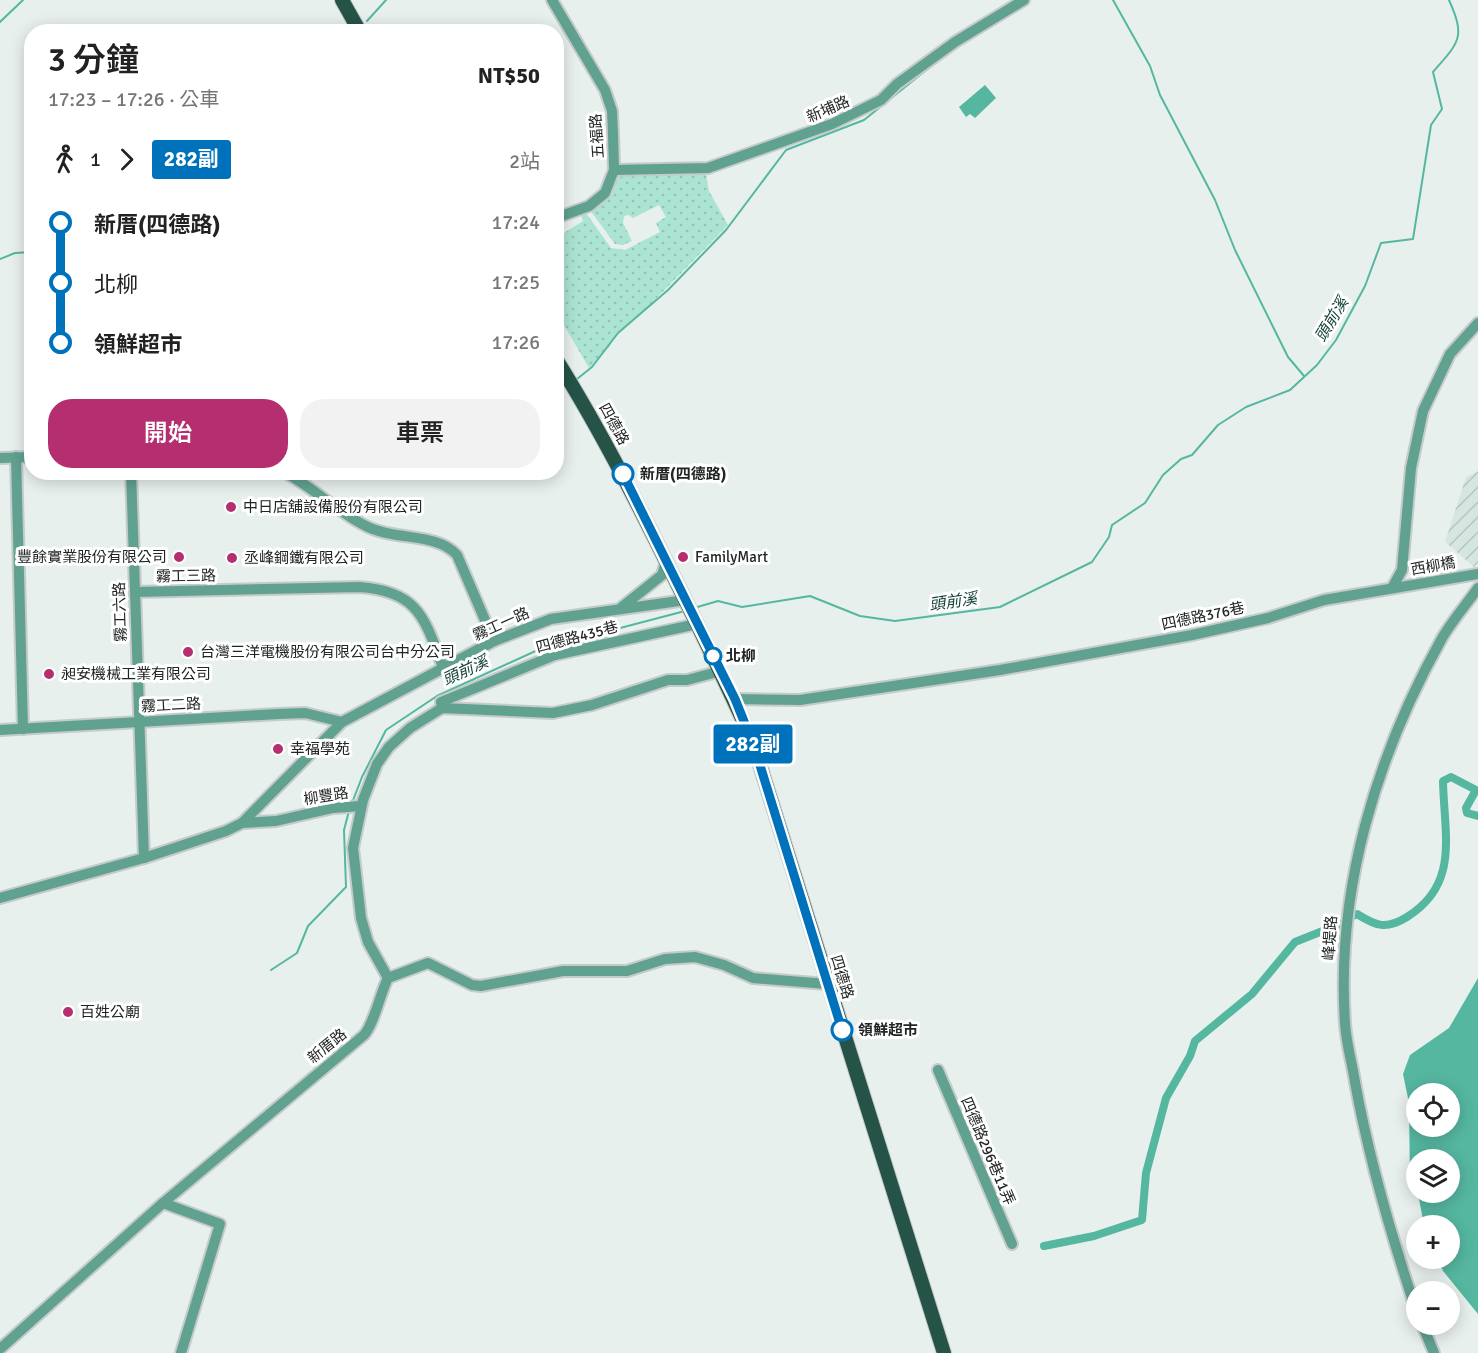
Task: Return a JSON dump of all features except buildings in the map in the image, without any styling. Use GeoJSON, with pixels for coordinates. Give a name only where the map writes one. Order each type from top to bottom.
{"type":"FeatureCollection","features":[{"type":"Feature","properties":{"kind":"main road"},"geometry":{"type":"LineString","coordinates":[[342,0],[356,24]]}},
{"type":"Feature","properties":{"kind":"main road","name":"四德路"},"geometry":{"type":"LineString","coordinates":[[564,372],[601,432],[735,699],[754,746],[944,1353]]}},
{"type":"Feature","properties":{"kind":"street","name":"五福路"},"geometry":{"type":"LineString","coordinates":[[552,0],[605,90],[612,111],[614,170],[605,193],[589,206],[564,215]]}},
{"type":"Feature","properties":{"kind":"street","name":"新埔路"},"geometry":{"type":"LineString","coordinates":[[614,170],[708,168],[832,124],[881,100],[897,84],[955,42],[1024,0]]}},
{"type":"Feature","properties":{"kind":"street"},"geometry":{"type":"LineString","coordinates":[[1392,588],[1403,563],[1411,468],[1424,411],[1450,354],[1478,323]]}},
{"type":"Feature","properties":{"kind":"street"},"geometry":{"type":"LineString","coordinates":[[16,457],[23,729]]}},
{"type":"Feature","properties":{"kind":"street"},"geometry":{"type":"LineString","coordinates":[[0,458],[24,457]]}},
{"type":"Feature","properties":{"kind":"street","name":"霧工六路"},"geometry":{"type":"LineString","coordinates":[[131,480],[144,858]]}},
{"type":"Feature","properties":{"kind":"street"},"geometry":{"type":"LineString","coordinates":[[296,480],[366,526],[401,537],[440,541],[450,547],[457,555],[494,641]]}},
{"type":"Feature","properties":{"kind":"street"},"geometry":{"type":"LineString","coordinates":[[621,607],[662,575],[666,561]]}},
{"type":"Feature","properties":{"kind":"street","name":"西柳橋"},"geometry":{"type":"LineString","coordinates":[[1392,588],[1478,574]]}},
{"type":"Feature","properties":{"kind":"street","name":"霧工三路"},"geometry":{"type":"LineString","coordinates":[[135,592],[359,587],[391,592],[414,605],[426,623],[444,670]]}},
{"type":"Feature","properties":{"kind":"street","name":"四德路376巷"},"geometry":{"type":"LineString","coordinates":[[735,699],[800,700],[1000,670],[1192,635],[1268,618],[1324,600],[1392,588]]}},
{"type":"Feature","properties":{"kind":"street","name":"峰堤路"},"geometry":{"type":"LineString","coordinates":[[1407,1281],[1376,1182],[1347,1036],[1343,965],[1348,903],[1362,832],[1388,753],[1442,639],[1478,588]]}},
{"type":"Feature","properties":{"kind":"street","name":"霧工一路"},"geometry":{"type":"LineString","coordinates":[[242,823],[342,722],[444,670],[494,641],[551,619],[621,607],[691,611]]}},
{"type":"Feature","properties":{"kind":"street","name":"四德路435巷"},"geometry":{"type":"LineString","coordinates":[[442,708],[441,702],[555,655],[691,611]]}},
{"type":"Feature","properties":{"kind":"street"},"geometry":{"type":"LineString","coordinates":[[442,708],[553,713],[592,705],[668,680],[687,680],[721,671]]}},
{"type":"Feature","properties":{"kind":"street","name":"柳豐路"},"geometry":{"type":"LineString","coordinates":[[0,898],[144,858],[226,831],[242,823],[276,821],[333,808],[361,806],[377,764],[389,747],[410,728],[442,708]]}},
{"type":"Feature","properties":{"kind":"street","name":"霧工二路"},"geometry":{"type":"LineString","coordinates":[[0,730],[305,713],[342,722]]}},
{"type":"Feature","properties":{"kind":"street"},"geometry":{"type":"LineString","coordinates":[[361,806],[353,848],[361,918],[368,942],[388,978],[428,963],[472,985],[482,986],[563,971],[627,971],[665,959],[695,957],[724,965],[753,978],[827,984]]}},
{"type":"Feature","properties":{"kind":"street","name":"新厝路"},"geometry":{"type":"LineString","coordinates":[[0,1349],[162,1203],[364,1035],[369,1030],[377,1000],[388,978]]}},
{"type":"Feature","properties":{"kind":"street","name":"四德路296巷11弄"},"geometry":{"type":"LineString","coordinates":[[938,1070],[1012,1244]]}},
{"type":"Feature","properties":{"kind":"street"},"geometry":{"type":"LineString","coordinates":[[162,1203],[220,1224],[181,1353]]}},
{"type":"Feature","properties":{"kind":"street"},"geometry":{"type":"LineString","coordinates":[[1427,1335],[1434,1353]]}},
{"type":"Feature","properties":{"kind":"shaded area"},"geometry":{"type":"Polygon","coordinates":[[[985,85],[996,98],[975,118],[970,114],[966,117],[959,107],[985,85]]]}},
{"type":"Feature","properties":{"kind":"shaded area"},"geometry":{"type":"Polygon","coordinates":[[[706,174],[709,191],[728,225],[639,316],[617,333],[609,347],[589,368],[564,325],[564,233],[583,221],[581,216],[586,213],[611,248],[625,250],[660,232],[656,223],[666,217],[659,205],[633,218],[629,215],[624,216],[623,223],[632,241],[623,245],[615,244],[590,210],[612,195],[617,179],[623,175],[706,174]]]}},
{"type":"Feature","properties":{"kind":"shaded area"},"geometry":{"type":"Polygon","coordinates":[[[1478,471],[1478,563],[1474,567],[1445,542],[1466,477],[1478,471]]]}},
{"type":"Feature","properties":{"kind":"shaded area"},"geometry":{"type":"Polygon","coordinates":[[[1478,978],[1478,1314],[1460,1292],[1460,1281],[1451,1281],[1442,1269],[1460,1269],[1460,1215],[1422,1215],[1420,1203],[1460,1203],[1460,1149],[1410,1149],[1409,1137],[1460,1137],[1460,1083],[1406,1083],[1406,1088],[1403,1074],[1410,1055],[1449,1028],[1478,978]]]}},
{"type":"Feature","properties":{"kind":"waterway"},"geometry":{"type":"LineString","coordinates":[[0,22],[23,0]]}},
{"type":"Feature","properties":{"kind":"waterway"},"geometry":{"type":"LineString","coordinates":[[367,21],[386,0]]}},
{"type":"Feature","properties":{"kind":"waterway"},"geometry":{"type":"LineString","coordinates":[[1113,0],[1150,66],[1160,95],[1215,200],[1235,250],[1288,357],[1304,376]]}},
{"type":"Feature","properties":{"kind":"waterway","name":"頭前溪"},"geometry":{"type":"LineString","coordinates":[[694,608],[718,601],[742,607],[810,596],[860,616],[895,621],[1000,607],[1092,562],[1109,537],[1112,525],[1145,503],[1163,475],[1181,459],[1192,455],[1218,425],[1246,407],[1290,390],[1317,365],[1336,340],[1365,286],[1381,243],[1413,239],[1431,125],[1442,109],[1433,72],[1457,39],[1457,23],[1449,0]]}},
{"type":"Feature","properties":{"kind":"waterway"},"geometry":{"type":"LineString","coordinates":[[577,379],[592,367],[618,333],[668,290],[726,230],[786,150],[864,120],[935,63]]}},
{"type":"Feature","properties":{"kind":"waterway"},"geometry":{"type":"LineString","coordinates":[[0,259],[15,253],[24,252]]}},
{"type":"Feature","properties":{"kind":"waterway","name":"頭前溪"},"geometry":{"type":"LineString","coordinates":[[352,803],[362,777],[386,730],[437,696],[540,649],[685,611]]}},
{"type":"Feature","properties":{"kind":"waterway"},"geometry":{"type":"LineString","coordinates":[[1353,916],[1357,914],[1376,924],[1393,924],[1424,904],[1435,889],[1442,874],[1445,857],[1443,781],[1451,777],[1476,790],[1466,808],[1467,813],[1478,816]]}},
{"type":"Feature","properties":{"kind":"waterway","name":"頭前溪"},"geometry":{"type":"LineString","coordinates":[[271,970],[297,953],[308,926],[346,887],[344,830],[349,811]]}},
{"type":"Feature","properties":{"kind":"waterway"},"geometry":{"type":"LineString","coordinates":[[1044,1246],[1094,1236],[1142,1220],[1146,1173],[1166,1098],[1190,1056],[1195,1041],[1252,994],[1295,942],[1340,924]]}},
{"type":"Feature","properties":{"kind":"bus line","name":"282副"},"geometry":{"type":"LineString","coordinates":[[623,474],[735,699],[754,746],[842,1030]]}},
{"type":"Feature","properties":{"kind":"place","name":"新厝(四德路)"},"geometry":{"type":"Point","coordinates":[623,474]}},
{"type":"Feature","properties":{"kind":"place","name":"中日店舖設備股份有限公司"},"geometry":{"type":"Point","coordinates":[231,507]}},
{"type":"Feature","properties":{"kind":"place","name":"豐餘實業股份有限公司"},"geometry":{"type":"Point","coordinates":[179,557]}},
{"type":"Feature","properties":{"kind":"place","name":"FamilyMart"},"geometry":{"type":"Point","coordinates":[683,557]}},
{"type":"Feature","properties":{"kind":"place","name":"丞峰鋼鐵有限公司"},"geometry":{"type":"Point","coordinates":[232,558]}},
{"type":"Feature","properties":{"kind":"place","name":"台灣三洋電機股份有限公司台中分公司"},"geometry":{"type":"Point","coordinates":[188,652]}},
{"type":"Feature","properties":{"kind":"place","name":"北柳"},"geometry":{"type":"Point","coordinates":[713,656]}},
{"type":"Feature","properties":{"kind":"place","name":"昶安機械工業有限公司"},"geometry":{"type":"Point","coordinates":[49,674]}},
{"type":"Feature","properties":{"kind":"place","name":"幸福學苑"},"geometry":{"type":"Point","coordinates":[278,749]}},
{"type":"Feature","properties":{"kind":"place","name":"百姓公廟"},"geometry":{"type":"Point","coordinates":[68,1012]}},
{"type":"Feature","properties":{"kind":"place","name":"領鮮超市"},"geometry":{"type":"Point","coordinates":[842,1030]}}]}
